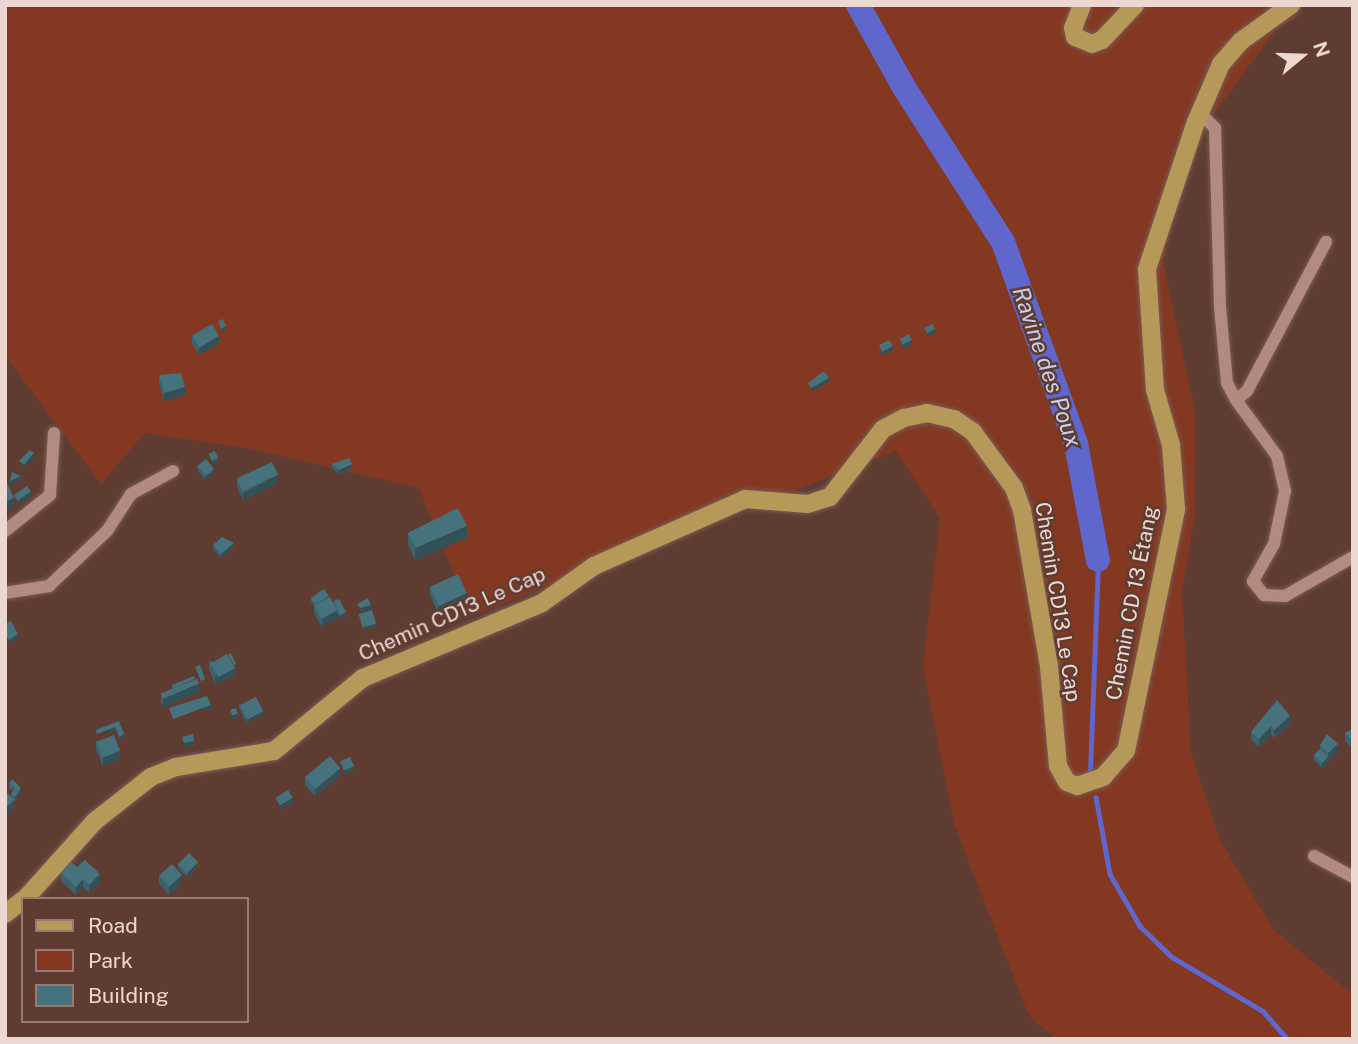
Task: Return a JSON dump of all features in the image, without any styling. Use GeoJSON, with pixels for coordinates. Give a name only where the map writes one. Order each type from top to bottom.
{"type":"FeatureCollection","features":[{"type":"Feature","properties":{"kind":"main road"},"geometry":{"type":"LineString","coordinates":[[1082,5],[1073,28],[1075,37],[1092,44],[1135,5]]}},
{"type":"Feature","properties":{"kind":"main road","name":"Chemin CD 13 Étang"},"geometry":{"type":"LineString","coordinates":[[1096,782],[1115,767],[1126,751],[1176,509],[1171,444],[1155,390],[1147,269],[1199,112],[1221,64],[1241,41],[1291,5]]}},
{"type":"Feature","properties":{"kind":"main road","name":"Chemin CD13 Le Cap"},"geometry":{"type":"LineString","coordinates":[[27,897],[95,821],[151,777],[176,767],[274,751],[363,678],[542,603],[594,566],[745,499],[808,504],[830,497],[883,429],[904,418],[927,413],[954,419],[973,432],[1014,488],[1022,510],[1049,667],[1058,766],[1067,782],[1077,786],[1096,782]]}},
{"type":"Feature","properties":{"kind":"main road","name":"Chemin CD13 Le Cap"},"geometry":{"type":"LineString","coordinates":[[5,914],[21,902]]}},
{"type":"Feature","properties":{"kind":"street"},"geometry":{"type":"LineString","coordinates":[[1199,112],[1215,128],[1220,307],[1227,383],[1277,456],[1285,491],[1275,544],[1253,580],[1264,595],[1285,596],[1353,557]]}},
{"type":"Feature","properties":{"kind":"street"},"geometry":{"type":"LineString","coordinates":[[1237,400],[1247,391],[1326,243]]}},
{"type":"Feature","properties":{"kind":"street"},"geometry":{"type":"LineString","coordinates":[[5,531],[50,495],[54,433]]}},
{"type":"Feature","properties":{"kind":"street"},"geometry":{"type":"LineString","coordinates":[[5,593],[49,586],[98,542],[131,494],[173,471]]}},
{"type":"Feature","properties":{"kind":"street"},"geometry":{"type":"LineString","coordinates":[[1314,856],[1353,877]]}},
{"type":"Feature","properties":{"kind":"green space"},"geometry":{"type":"Polygon","coordinates":[[[5,5],[1289,5],[1298,17],[1278,27],[1210,119],[1176,208],[1163,262],[1195,412],[1195,515],[1182,593],[1191,752],[1220,840],[1274,930],[1353,995],[1353,1039],[1056,1039],[1029,1016],[954,824],[923,665],[940,518],[896,451],[471,616],[419,488],[247,448],[145,433],[101,484],[5,356],[5,5]]]}},
{"type":"Feature","properties":{"kind":"building"},"geometry":{"type":"Polygon","coordinates":[[[223,319],[226,326],[221,329],[218,321],[223,319]]]}},
{"type":"Feature","properties":{"kind":"building"},"geometry":{"type":"Polygon","coordinates":[[[212,324],[219,336],[199,348],[192,336],[212,324]]]}},
{"type":"Feature","properties":{"kind":"building"},"geometry":{"type":"Polygon","coordinates":[[[933,324],[935,329],[927,333],[924,328],[933,324]]]}},
{"type":"Feature","properties":{"kind":"building"},"geometry":{"type":"Polygon","coordinates":[[[909,334],[912,340],[902,345],[900,339],[909,334]]]}},
{"type":"Feature","properties":{"kind":"building"},"geometry":{"type":"Polygon","coordinates":[[[889,340],[893,346],[882,352],[879,345],[889,340]]]}},
{"type":"Feature","properties":{"kind":"building"},"geometry":{"type":"Polygon","coordinates":[[[824,371],[829,378],[811,388],[808,383],[824,371]]]}},
{"type":"Feature","properties":{"kind":"building"},"geometry":{"type":"Polygon","coordinates":[[[181,373],[185,387],[164,393],[159,375],[181,373]]]}},
{"type":"Feature","properties":{"kind":"building"},"geometry":{"type":"Polygon","coordinates":[[[30,450],[34,453],[24,465],[19,461],[30,450]]]}},
{"type":"Feature","properties":{"kind":"building"},"geometry":{"type":"Polygon","coordinates":[[[215,451],[218,458],[212,461],[209,454],[215,451]]]}},
{"type":"Feature","properties":{"kind":"building"},"geometry":{"type":"Polygon","coordinates":[[[349,458],[352,464],[339,470],[332,464],[349,458]]]}},
{"type":"Feature","properties":{"kind":"building"},"geometry":{"type":"Polygon","coordinates":[[[206,459],[214,469],[206,476],[197,466],[206,459]]]}},
{"type":"Feature","properties":{"kind":"building"},"geometry":{"type":"Polygon","coordinates":[[[272,462],[278,475],[243,491],[237,478],[272,462]]]}},
{"type":"Feature","properties":{"kind":"building"},"geometry":{"type":"Polygon","coordinates":[[[12,472],[21,476],[10,481],[12,472]]]}},
{"type":"Feature","properties":{"kind":"building"},"geometry":{"type":"Polygon","coordinates":[[[5,478],[14,498],[5,502],[5,478]]]}},
{"type":"Feature","properties":{"kind":"building"},"geometry":{"type":"Polygon","coordinates":[[[27,486],[31,492],[18,501],[14,495],[27,486]]]}},
{"type":"Feature","properties":{"kind":"building"},"geometry":{"type":"Polygon","coordinates":[[[458,508],[467,526],[415,548],[408,533],[458,508]]]}},
{"type":"Feature","properties":{"kind":"building"},"geometry":{"type":"Polygon","coordinates":[[[222,537],[234,543],[221,554],[213,545],[222,537]]]}},
{"type":"Feature","properties":{"kind":"building"},"geometry":{"type":"Polygon","coordinates":[[[458,574],[467,593],[439,606],[430,587],[458,574]]]}},
{"type":"Feature","properties":{"kind":"building"},"geometry":{"type":"Polygon","coordinates":[[[324,589],[329,596],[315,604],[311,598],[324,589]]]}},
{"type":"Feature","properties":{"kind":"building"},"geometry":{"type":"Polygon","coordinates":[[[330,597],[337,610],[321,619],[314,605],[330,597]]]}},
{"type":"Feature","properties":{"kind":"building"},"geometry":{"type":"Polygon","coordinates":[[[368,598],[371,605],[360,608],[357,604],[368,598]]]}},
{"type":"Feature","properties":{"kind":"building"},"geometry":{"type":"Polygon","coordinates":[[[339,599],[346,612],[340,615],[334,601],[339,599]]]}},
{"type":"Feature","properties":{"kind":"building"},"geometry":{"type":"Polygon","coordinates":[[[372,610],[376,623],[363,627],[359,614],[372,610]]]}},
{"type":"Feature","properties":{"kind":"building"},"geometry":{"type":"Polygon","coordinates":[[[11,621],[18,634],[9,640],[5,635],[5,624],[11,621]]]}},
{"type":"Feature","properties":{"kind":"building"},"geometry":{"type":"Polygon","coordinates":[[[231,653],[236,664],[234,665],[228,655],[231,653]]]}},
{"type":"Feature","properties":{"kind":"building"},"geometry":{"type":"Polygon","coordinates":[[[227,654],[235,668],[219,677],[211,664],[227,654]]]}},
{"type":"Feature","properties":{"kind":"building"},"geometry":{"type":"Polygon","coordinates":[[[200,665],[205,679],[201,681],[195,667],[200,665]]]}},
{"type":"Feature","properties":{"kind":"building"},"geometry":{"type":"Polygon","coordinates":[[[194,676],[195,679],[174,688],[172,685],[194,676]]]}},
{"type":"Feature","properties":{"kind":"building"},"geometry":{"type":"Polygon","coordinates":[[[197,679],[199,684],[163,698],[161,694],[197,679]]]}},
{"type":"Feature","properties":{"kind":"building"},"geometry":{"type":"Polygon","coordinates":[[[207,696],[211,705],[173,719],[169,708],[207,696]]]}},
{"type":"Feature","properties":{"kind":"building"},"geometry":{"type":"Polygon","coordinates":[[[256,697],[263,711],[247,719],[240,705],[256,697]]]}},
{"type":"Feature","properties":{"kind":"building"},"geometry":{"type":"Polygon","coordinates":[[[1277,700],[1290,716],[1274,730],[1271,726],[1259,739],[1251,732],[1277,700]]]}},
{"type":"Feature","properties":{"kind":"building"},"geometry":{"type":"Polygon","coordinates":[[[236,708],[238,714],[232,716],[230,710],[236,708]]]}},
{"type":"Feature","properties":{"kind":"building"},"geometry":{"type":"Polygon","coordinates":[[[119,721],[124,734],[119,737],[115,727],[97,734],[96,730],[119,721]]]}},
{"type":"Feature","properties":{"kind":"building"},"geometry":{"type":"Polygon","coordinates":[[[1353,729],[1353,741],[1345,733],[1353,729]]]}},
{"type":"Feature","properties":{"kind":"building"},"geometry":{"type":"Polygon","coordinates":[[[193,734],[194,741],[184,743],[182,737],[193,734]]]}},
{"type":"Feature","properties":{"kind":"building"},"geometry":{"type":"Polygon","coordinates":[[[1327,734],[1338,744],[1328,753],[1320,745],[1327,734]]]}},
{"type":"Feature","properties":{"kind":"building"},"geometry":{"type":"Polygon","coordinates":[[[114,735],[120,751],[102,758],[96,742],[114,735]]]}},
{"type":"Feature","properties":{"kind":"building"},"geometry":{"type":"Polygon","coordinates":[[[1320,749],[1328,757],[1321,763],[1314,755],[1320,749]]]}},
{"type":"Feature","properties":{"kind":"building"},"geometry":{"type":"Polygon","coordinates":[[[330,756],[340,768],[315,789],[305,777],[330,756]]]}},
{"type":"Feature","properties":{"kind":"building"},"geometry":{"type":"Polygon","coordinates":[[[350,757],[354,766],[344,771],[340,761],[350,757]]]}},
{"type":"Feature","properties":{"kind":"building"},"geometry":{"type":"Polygon","coordinates":[[[12,779],[21,788],[15,797],[11,794],[15,788],[9,784],[12,779]]]}},
{"type":"Feature","properties":{"kind":"building"},"geometry":{"type":"Polygon","coordinates":[[[288,790],[293,798],[280,806],[275,798],[288,790]]]}},
{"type":"Feature","properties":{"kind":"building"},"geometry":{"type":"Polygon","coordinates":[[[7,793],[14,800],[5,808],[5,795],[7,793]]]}},
{"type":"Feature","properties":{"kind":"building"},"geometry":{"type":"Polygon","coordinates":[[[189,853],[198,862],[187,874],[178,864],[189,853]]]}},
{"type":"Feature","properties":{"kind":"building"},"geometry":{"type":"Polygon","coordinates":[[[85,860],[100,874],[89,885],[83,879],[76,887],[61,873],[71,862],[77,867],[85,860]]]}},
{"type":"Feature","properties":{"kind":"building"},"geometry":{"type":"Polygon","coordinates":[[[172,864],[182,875],[169,887],[159,875],[172,864]]]}},
{"type":"Feature","properties":{"kind":"waterway","name":"Ravine des Poux"},"geometry":{"type":"LineString","coordinates":[[858,5],[905,89],[1003,242],[1076,444],[1098,560]]}},
{"type":"Feature","properties":{"kind":"waterway","name":"Ravine des Poux"},"geometry":{"type":"LineString","coordinates":[[1090,771],[1098,560]]}},
{"type":"Feature","properties":{"kind":"waterway","name":"Ravine des Poux"},"geometry":{"type":"LineString","coordinates":[[1096,797],[1110,874],[1140,926],[1172,957],[1263,1011],[1287,1039]]}}]}
